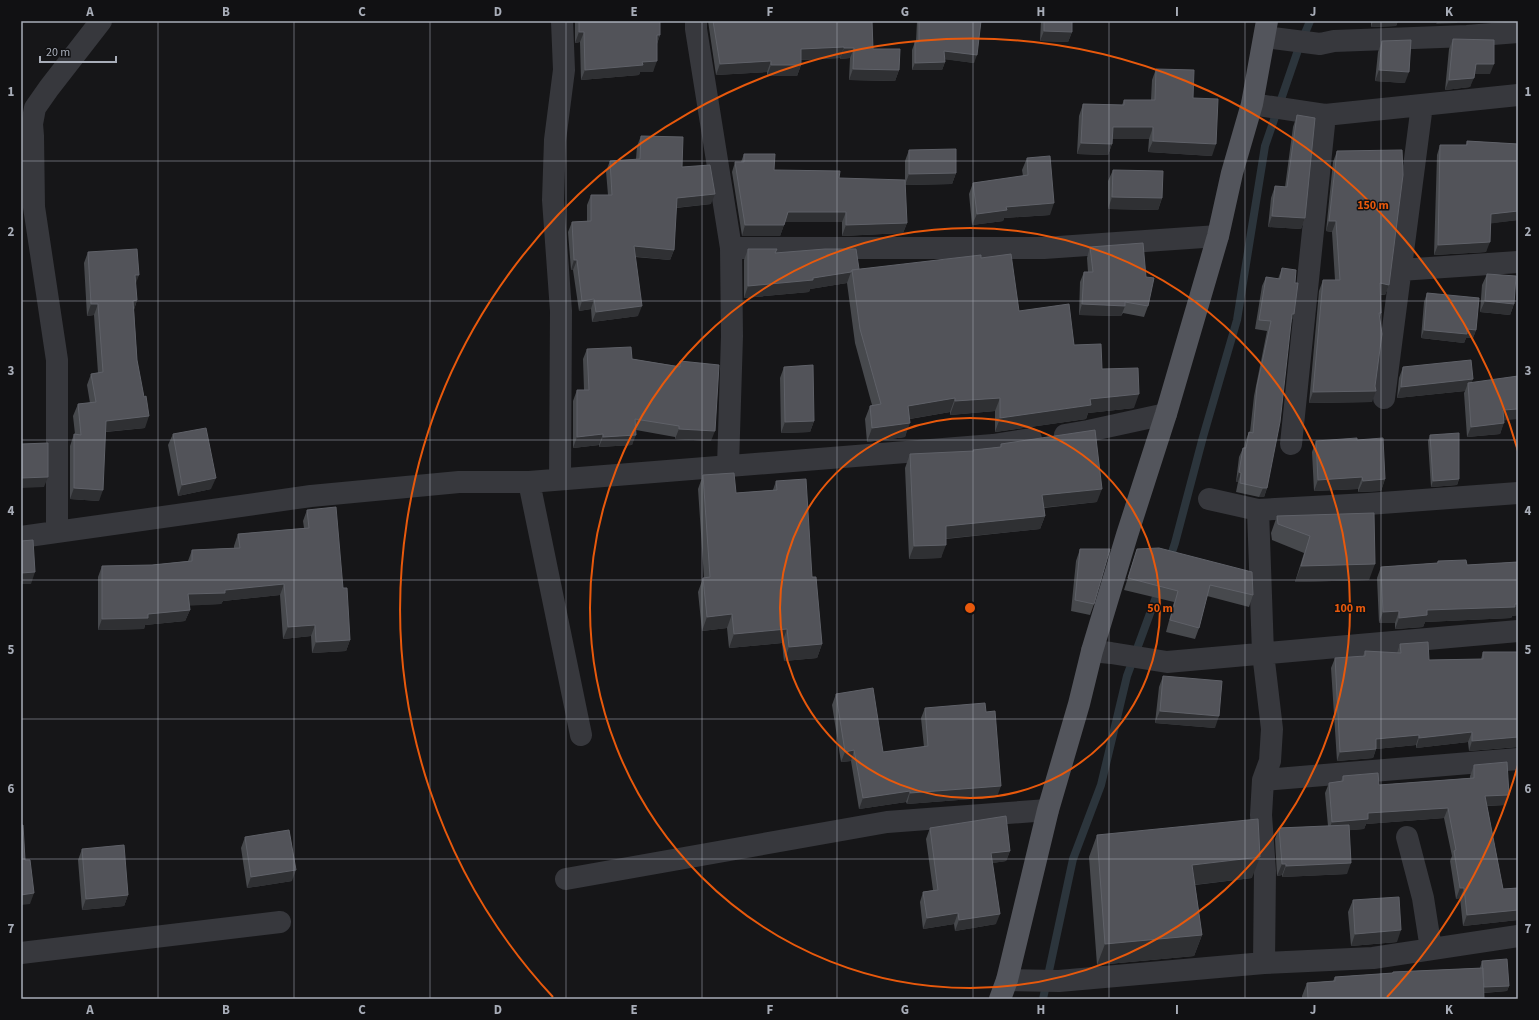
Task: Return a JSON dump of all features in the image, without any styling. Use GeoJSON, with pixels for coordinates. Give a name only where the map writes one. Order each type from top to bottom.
{"type":"FeatureCollection","features":[{"type":"Feature","properties":{"kind":"main road"},"geometry":{"type":"LineString","coordinates":[[1011,986],[1048,810],[1079,704],[1102,652],[1166,414],[1218,236],[1232,173],[1272,107],[1273,33]]}},
{"type":"Feature","properties":{"kind":"street"},"geometry":{"type":"LineString","coordinates":[[56,532],[57,360],[34,207],[32,124],[34,108],[101,21]]}},
{"type":"Feature","properties":{"kind":"street"},"geometry":{"type":"LineString","coordinates":[[560,478],[561,311],[553,200],[555,140],[564,70],[562,21]]}},
{"type":"Feature","properties":{"kind":"street"},"geometry":{"type":"LineString","coordinates":[[696,21],[696,29],[731,248],[732,336],[728,466]]}},
{"type":"Feature","properties":{"kind":"street"},"geometry":{"type":"LineString","coordinates":[[1273,33],[1320,44],[1334,41],[1468,36],[1518,32]]}},
{"type":"Feature","properties":{"kind":"street"},"geometry":{"type":"LineString","coordinates":[[1272,107],[1324,115],[1518,96]]}},
{"type":"Feature","properties":{"kind":"street"},"geometry":{"type":"LineString","coordinates":[[1384,398],[1422,105]]}},
{"type":"Feature","properties":{"kind":"street"},"geometry":{"type":"LineString","coordinates":[[1291,444],[1324,115]]}},
{"type":"Feature","properties":{"kind":"street"},"geometry":{"type":"LineString","coordinates":[[731,248],[1044,248],[1218,236]]}},
{"type":"Feature","properties":{"kind":"street"},"geometry":{"type":"LineString","coordinates":[[1400,270],[1518,262]]}},
{"type":"Feature","properties":{"kind":"street"},"geometry":{"type":"LineString","coordinates":[[21,537],[311,496],[459,482],[529,482],[560,478],[993,445],[1088,431],[1166,414]]}},
{"type":"Feature","properties":{"kind":"street"},"geometry":{"type":"LineString","coordinates":[[529,482],[581,735]]}},
{"type":"Feature","properties":{"kind":"street"},"geometry":{"type":"LineString","coordinates":[[1209,499],[1258,510],[1518,493]]}},
{"type":"Feature","properties":{"kind":"street"},"geometry":{"type":"LineString","coordinates":[[1258,510],[1263,653],[1272,729],[1270,761],[1263,780],[1260,815],[1264,871],[1264,963]]}},
{"type":"Feature","properties":{"kind":"street"},"geometry":{"type":"LineString","coordinates":[[1102,652],[1167,662],[1518,631]]}},
{"type":"Feature","properties":{"kind":"street"},"geometry":{"type":"LineString","coordinates":[[1263,780],[1518,759]]}},
{"type":"Feature","properties":{"kind":"street"},"geometry":{"type":"LineString","coordinates":[[566,879],[887,822],[1048,810]]}},
{"type":"Feature","properties":{"kind":"street"},"geometry":{"type":"LineString","coordinates":[[1406,837],[1423,898],[1431,949]]}},
{"type":"Feature","properties":{"kind":"street"},"geometry":{"type":"LineString","coordinates":[[21,953],[280,922]]}},
{"type":"Feature","properties":{"kind":"street"},"geometry":{"type":"LineString","coordinates":[[1011,986],[1264,963],[1373,958],[1518,936]]}},
{"type":"Feature","properties":{"kind":"building"},"geometry":{"type":"Polygon","coordinates":[[[579,21],[660,21],[660,35],[657,35],[657,61],[642,62],[643,65],[585,70],[584,32],[579,32],[579,21]]]}},
{"type":"Feature","properties":{"kind":"building"},"geometry":{"type":"Polygon","coordinates":[[[713,21],[872,21],[873,49],[900,49],[899,70],[853,69],[854,48],[844,47],[801,49],[801,65],[771,65],[771,61],[720,64],[713,21]]]}},
{"type":"Feature","properties":{"kind":"building"},"geometry":{"type":"Polygon","coordinates":[[[919,21],[981,21],[977,55],[944,51],[945,62],[915,63],[915,42],[919,42],[919,21]]]}},
{"type":"Feature","properties":{"kind":"building"},"geometry":{"type":"Polygon","coordinates":[[[1044,21],[1072,21],[1072,32],[1044,31],[1044,21]]]}},
{"type":"Feature","properties":{"kind":"building"},"geometry":{"type":"Polygon","coordinates":[[[1453,39],[1494,40],[1494,64],[1476,64],[1474,78],[1449,80],[1453,39]]]}},
{"type":"Feature","properties":{"kind":"building"},"geometry":{"type":"Polygon","coordinates":[[[1411,40],[1409,72],[1379,70],[1382,41],[1411,40]]]}},
{"type":"Feature","properties":{"kind":"building"},"geometry":{"type":"Polygon","coordinates":[[[1156,69],[1194,70],[1193,98],[1218,99],[1216,144],[1153,141],[1153,127],[1113,127],[1112,144],[1081,143],[1083,104],[1124,105],[1124,100],[1155,100],[1156,69]]]}},
{"type":"Feature","properties":{"kind":"building"},"geometry":{"type":"Polygon","coordinates":[[[1297,115],[1315,118],[1305,218],[1272,216],[1275,186],[1287,187],[1297,115]]]}},
{"type":"Feature","properties":{"kind":"building"},"geometry":{"type":"Polygon","coordinates":[[[641,136],[683,137],[682,167],[710,165],[715,194],[677,198],[674,250],[634,246],[642,306],[596,312],[594,299],[582,301],[577,260],[574,260],[572,222],[591,221],[591,195],[612,195],[610,161],[640,159],[641,136]]]}},
{"type":"Feature","properties":{"kind":"building"},"geometry":{"type":"Polygon","coordinates":[[[1467,141],[1518,144],[1518,211],[1491,214],[1490,242],[1438,245],[1440,145],[1467,145],[1467,141]]]}},
{"type":"Feature","properties":{"kind":"building"},"geometry":{"type":"Polygon","coordinates":[[[956,149],[956,173],[909,174],[909,150],[956,149]]]}},
{"type":"Feature","properties":{"kind":"building"},"geometry":{"type":"Polygon","coordinates":[[[1402,150],[1403,175],[1389,285],[1380,283],[1381,313],[1379,313],[1382,334],[1375,386],[1376,391],[1313,392],[1323,280],[1340,280],[1336,221],[1329,221],[1337,151],[1402,150]]]}},
{"type":"Feature","properties":{"kind":"building"},"geometry":{"type":"Polygon","coordinates":[[[744,154],[775,154],[774,170],[840,171],[839,178],[905,180],[907,223],[846,225],[846,212],[788,212],[784,225],[745,225],[735,162],[744,162],[744,154]]]}},
{"type":"Feature","properties":{"kind":"building"},"geometry":{"type":"Polygon","coordinates":[[[1050,156],[1054,203],[1006,207],[1007,210],[977,214],[973,183],[1028,175],[1027,158],[1050,156]]]}},
{"type":"Feature","properties":{"kind":"building"},"geometry":{"type":"Polygon","coordinates":[[[1113,170],[1163,171],[1162,198],[1112,197],[1113,170]]]}},
{"type":"Feature","properties":{"kind":"building"},"geometry":{"type":"Polygon","coordinates":[[[1143,243],[1146,277],[1154,278],[1148,306],[1125,302],[1125,306],[1082,304],[1084,272],[1093,272],[1090,247],[1143,243]]]}},
{"type":"Feature","properties":{"kind":"building"},"geometry":{"type":"Polygon","coordinates":[[[137,249],[139,275],[135,275],[137,300],[133,301],[137,360],[144,397],[146,396],[149,416],[106,421],[103,490],[74,488],[74,434],[81,435],[78,404],[96,402],[91,374],[103,372],[98,304],[91,304],[88,252],[137,249]]]}},
{"type":"Feature","properties":{"kind":"building"},"geometry":{"type":"Polygon","coordinates":[[[748,249],[777,249],[775,253],[825,249],[856,249],[859,269],[852,270],[851,272],[813,278],[813,280],[748,286],[748,249]]]}},
{"type":"Feature","properties":{"kind":"building"},"geometry":{"type":"Polygon","coordinates":[[[1011,254],[1019,311],[1069,304],[1074,345],[1101,344],[1102,369],[1138,368],[1139,394],[1090,399],[1091,405],[1000,418],[1000,398],[955,401],[955,398],[908,406],[910,423],[872,428],[870,406],[881,404],[860,329],[852,270],[981,255],[981,258],[1011,254]]]}},
{"type":"Feature","properties":{"kind":"building"},"geometry":{"type":"Polygon","coordinates":[[[1282,268],[1296,270],[1295,283],[1298,283],[1294,314],[1292,314],[1280,422],[1267,488],[1263,488],[1240,483],[1241,473],[1239,472],[1243,448],[1246,448],[1249,432],[1253,433],[1257,386],[1271,321],[1259,320],[1266,277],[1280,279],[1282,268]]]}},
{"type":"Feature","properties":{"kind":"building"},"geometry":{"type":"Polygon","coordinates":[[[1487,274],[1516,276],[1514,304],[1485,301],[1487,274]]]}},
{"type":"Feature","properties":{"kind":"building"},"geometry":{"type":"Polygon","coordinates":[[[1427,293],[1479,298],[1476,330],[1467,329],[1467,334],[1424,330],[1427,293]]]}},
{"type":"Feature","properties":{"kind":"building"},"geometry":{"type":"Polygon","coordinates":[[[631,347],[632,359],[680,367],[680,361],[719,365],[715,431],[679,429],[679,426],[635,419],[636,435],[603,437],[603,434],[577,437],[577,390],[589,390],[587,349],[631,347]]]}},
{"type":"Feature","properties":{"kind":"building"},"geometry":{"type":"Polygon","coordinates":[[[1471,360],[1473,379],[1401,387],[1403,367],[1471,360]]]}},
{"type":"Feature","properties":{"kind":"building"},"geometry":{"type":"Polygon","coordinates":[[[813,365],[814,421],[785,422],[784,367],[813,365]]]}},
{"type":"Feature","properties":{"kind":"building"},"geometry":{"type":"Polygon","coordinates":[[[1518,376],[1518,409],[1503,410],[1504,423],[1471,427],[1468,383],[1518,376]]]}},
{"type":"Feature","properties":{"kind":"building"},"geometry":{"type":"Polygon","coordinates":[[[206,428],[216,478],[182,485],[173,434],[206,428]]]}},
{"type":"Feature","properties":{"kind":"building"},"geometry":{"type":"Polygon","coordinates":[[[1095,430],[1102,489],[1042,495],[1045,516],[946,526],[946,545],[914,546],[910,454],[974,451],[973,450],[1001,447],[1001,444],[1095,430]]]}},
{"type":"Feature","properties":{"kind":"building"},"geometry":{"type":"Polygon","coordinates":[[[1459,433],[1459,479],[1433,481],[1430,435],[1459,433]]]}},
{"type":"Feature","properties":{"kind":"building"},"geometry":{"type":"Polygon","coordinates":[[[1357,438],[1357,440],[1383,438],[1385,479],[1363,481],[1362,477],[1318,480],[1316,441],[1357,438]]]}},
{"type":"Feature","properties":{"kind":"building"},"geometry":{"type":"Polygon","coordinates":[[[48,443],[48,477],[21,478],[21,444],[48,443]]]}},
{"type":"Feature","properties":{"kind":"building"},"geometry":{"type":"Polygon","coordinates":[[[734,473],[736,493],[777,490],[776,481],[806,479],[812,577],[816,577],[822,644],[789,647],[787,629],[734,634],[732,614],[707,617],[703,578],[710,577],[703,475],[734,473]]]}},
{"type":"Feature","properties":{"kind":"building"},"geometry":{"type":"Polygon","coordinates":[[[336,507],[343,588],[347,588],[350,640],[316,642],[315,625],[288,627],[284,584],[225,590],[225,593],[188,594],[190,610],[148,614],[148,618],[102,619],[102,566],[152,565],[192,561],[192,550],[240,548],[238,534],[309,528],[307,510],[336,507]]]}},
{"type":"Feature","properties":{"kind":"building"},"geometry":{"type":"Polygon","coordinates":[[[1374,513],[1375,564],[1301,566],[1310,536],[1278,524],[1277,516],[1374,513]]]}},
{"type":"Feature","properties":{"kind":"building"},"geometry":{"type":"Polygon","coordinates":[[[33,540],[35,572],[21,573],[21,541],[33,540]]]}},
{"type":"Feature","properties":{"kind":"building"},"geometry":{"type":"Polygon","coordinates":[[[1159,548],[1252,572],[1253,595],[1210,585],[1199,628],[1170,620],[1178,591],[1128,578],[1137,549],[1159,548]]]}},
{"type":"Feature","properties":{"kind":"building"},"geometry":{"type":"Polygon","coordinates":[[[1080,549],[1110,549],[1094,604],[1075,600],[1080,549]]]}},
{"type":"Feature","properties":{"kind":"building"},"geometry":{"type":"Polygon","coordinates":[[[1466,560],[1467,565],[1518,562],[1518,604],[1515,604],[1515,607],[1427,610],[1427,615],[1399,618],[1399,611],[1383,612],[1381,567],[1438,563],[1438,561],[1466,560]]]}},
{"type":"Feature","properties":{"kind":"building"},"geometry":{"type":"Polygon","coordinates":[[[1428,642],[1429,660],[1483,659],[1483,652],[1518,652],[1518,737],[1472,741],[1472,732],[1419,738],[1419,735],[1376,739],[1376,749],[1340,752],[1335,658],[1365,656],[1365,651],[1401,653],[1400,644],[1428,642]]]}},
{"type":"Feature","properties":{"kind":"building"},"geometry":{"type":"Polygon","coordinates":[[[1163,676],[1222,681],[1219,716],[1160,711],[1163,676]]]}},
{"type":"Feature","properties":{"kind":"building"},"geometry":{"type":"Polygon","coordinates":[[[873,688],[883,752],[928,746],[925,708],[985,703],[986,712],[995,711],[1001,786],[910,793],[910,791],[863,798],[854,750],[845,752],[836,694],[873,688]]]}},
{"type":"Feature","properties":{"kind":"building"},"geometry":{"type":"Polygon","coordinates":[[[1507,762],[1509,795],[1485,796],[1503,889],[1518,888],[1518,910],[1467,915],[1464,888],[1460,888],[1454,851],[1456,850],[1448,808],[1368,813],[1368,819],[1332,822],[1329,783],[1343,781],[1343,776],[1378,773],[1379,785],[1474,778],[1474,765],[1507,762]]]}},
{"type":"Feature","properties":{"kind":"building"},"geometry":{"type":"Polygon","coordinates":[[[1006,816],[1010,851],[991,853],[1000,914],[959,920],[958,913],[927,918],[923,892],[938,890],[930,828],[1006,816]]]}},
{"type":"Feature","properties":{"kind":"building"},"geometry":{"type":"Polygon","coordinates":[[[1258,819],[1260,857],[1192,865],[1202,935],[1105,944],[1097,835],[1258,819]]]}},
{"type":"Feature","properties":{"kind":"building"},"geometry":{"type":"Polygon","coordinates":[[[21,825],[23,825],[25,860],[30,860],[34,893],[21,895],[21,825]]]}},
{"type":"Feature","properties":{"kind":"building"},"geometry":{"type":"Polygon","coordinates":[[[1349,825],[1351,863],[1286,866],[1286,864],[1282,864],[1279,828],[1349,825]]]}},
{"type":"Feature","properties":{"kind":"building"},"geometry":{"type":"Polygon","coordinates":[[[289,830],[296,870],[251,877],[245,837],[289,830]]]}},
{"type":"Feature","properties":{"kind":"building"},"geometry":{"type":"Polygon","coordinates":[[[124,845],[128,895],[86,899],[82,849],[124,845]]]}},
{"type":"Feature","properties":{"kind":"building"},"geometry":{"type":"Polygon","coordinates":[[[1399,897],[1401,930],[1355,934],[1353,900],[1399,897]]]}},
{"type":"Feature","properties":{"kind":"building"},"geometry":{"type":"Polygon","coordinates":[[[1507,959],[1509,986],[1484,987],[1482,961],[1507,959]]]}},
{"type":"Feature","properties":{"kind":"building"},"geometry":{"type":"Polygon","coordinates":[[[1483,968],[1484,999],[1308,999],[1307,983],[1335,981],[1335,977],[1393,972],[1483,968]]]}},
{"type":"Feature","properties":{"kind":"waterway"},"geometry":{"type":"LineString","coordinates":[[1169,561],[1237,320],[1265,146],[1298,50],[1310,21]]}},
{"type":"Feature","properties":{"kind":"waterway"},"geometry":{"type":"LineString","coordinates":[[1043,999],[1073,859],[1101,785],[1127,676],[1159,589]]}}]}
